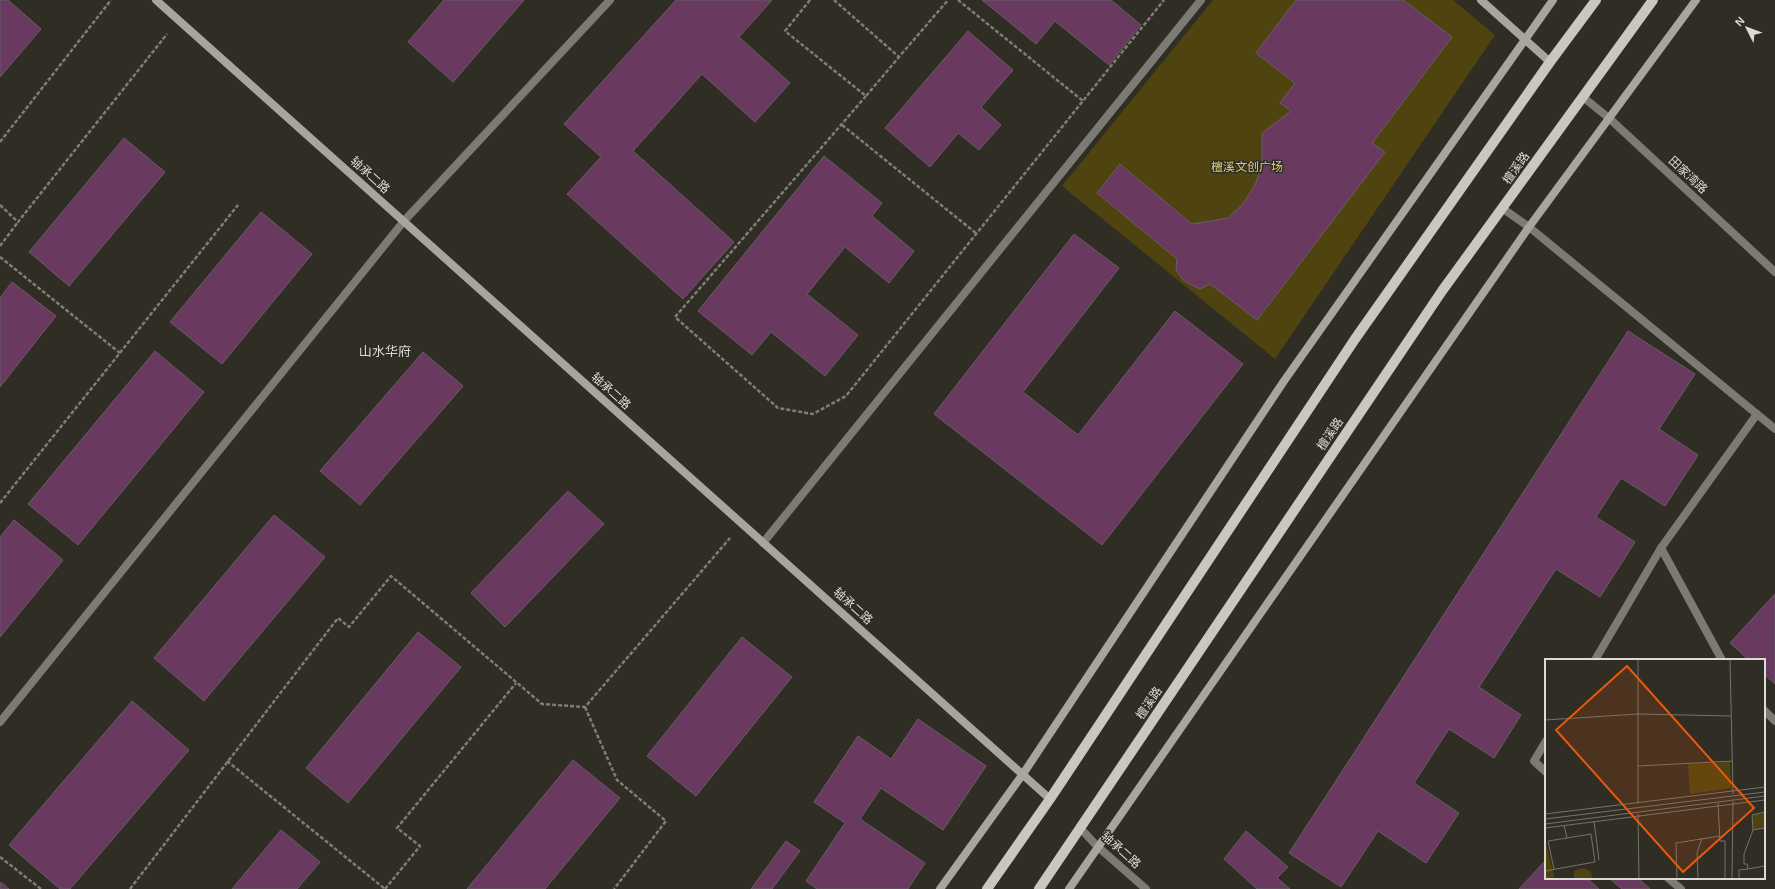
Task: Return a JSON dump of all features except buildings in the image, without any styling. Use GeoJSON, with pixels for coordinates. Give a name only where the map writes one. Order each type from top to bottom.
{"type":"FeatureCollection","features":[{"type":"Feature","properties":{"kind":"main road"},"geometry":{"type":"LineString","coordinates":[[987,889],[1050,799],[1355,339],[1550,62],[1596,0]]}},
{"type":"Feature","properties":{"kind":"main road","name":"檀溪路"},"geometry":{"type":"LineString","coordinates":[[1039,889],[1081,829],[1395,359],[1442,291],[1653,0]]}},
{"type":"Feature","properties":{"kind":"street","name":"轴承二路"},"geometry":{"type":"LineString","coordinates":[[156,0],[1050,799]]}},
{"type":"Feature","properties":{"kind":"street"},"geometry":{"type":"LineString","coordinates":[[0,722],[404,222],[610,0]]}},
{"type":"Feature","properties":{"kind":"street"},"geometry":{"type":"LineString","coordinates":[[763,543],[1201,0]]}},
{"type":"Feature","properties":{"kind":"street"},"geometry":{"type":"LineString","coordinates":[[1481,0],[1550,62]]}},
{"type":"Feature","properties":{"kind":"street"},"geometry":{"type":"LineString","coordinates":[[940,889],[1023,774],[1284,381],[1554,0]]}},
{"type":"Feature","properties":{"kind":"street"},"geometry":{"type":"LineString","coordinates":[[1068,889],[1529,227],[1610,119],[1696,0]]}},
{"type":"Feature","properties":{"kind":"street","name":"田家湾路"},"geometry":{"type":"LineString","coordinates":[[1583,97],[1610,119],[1775,272]]}},
{"type":"Feature","properties":{"kind":"street"},"geometry":{"type":"LineString","coordinates":[[1502,208],[1529,227],[1775,429]]}},
{"type":"Feature","properties":{"kind":"street"},"geometry":{"type":"LineString","coordinates":[[1595,659],[1661,548],[1756,414]]}},
{"type":"Feature","properties":{"kind":"street"},"geometry":{"type":"LineString","coordinates":[[1661,548],[1721,659]]}},
{"type":"Feature","properties":{"kind":"street"},"geometry":{"type":"LineString","coordinates":[[1765,711],[1775,721]]}},
{"type":"Feature","properties":{"kind":"street"},"geometry":{"type":"LineString","coordinates":[[1545,743],[1534,761],[1545,771]]}},
{"type":"Feature","properties":{"kind":"street","name":"轴承二路"},"geometry":{"type":"LineString","coordinates":[[1081,829],[1097,846],[1146,889]]}},
{"type":"Feature","properties":{"kind":"street"},"geometry":{"type":"LineString","coordinates":[[1669,879],[1681,889]]}},
{"type":"Feature","properties":{"kind":"path"},"geometry":{"type":"LineString","coordinates":[[0,142],[111,0]]}},
{"type":"Feature","properties":{"kind":"path"},"geometry":{"type":"LineString","coordinates":[[810,0],[785,31],[866,96]]}},
{"type":"Feature","properties":{"kind":"path"},"geometry":{"type":"LineString","coordinates":[[834,0],[899,57]]}},
{"type":"Feature","properties":{"kind":"path"},"geometry":{"type":"LineString","coordinates":[[948,0],[842,125],[675,317],[778,408],[813,414],[846,396],[1164,0]]}},
{"type":"Feature","properties":{"kind":"path"},"geometry":{"type":"LineString","coordinates":[[958,0],[1083,101]]}},
{"type":"Feature","properties":{"kind":"path"},"geometry":{"type":"LineString","coordinates":[[0,246],[178,20]]}},
{"type":"Feature","properties":{"kind":"path"},"geometry":{"type":"LineString","coordinates":[[842,125],[976,234]]}},
{"type":"Feature","properties":{"kind":"path"},"geometry":{"type":"LineString","coordinates":[[0,205],[18,222]]}},
{"type":"Feature","properties":{"kind":"path"},"geometry":{"type":"LineString","coordinates":[[0,504],[238,205]]}},
{"type":"Feature","properties":{"kind":"path"},"geometry":{"type":"LineString","coordinates":[[0,256],[120,353]]}},
{"type":"Feature","properties":{"kind":"path"},"geometry":{"type":"LineString","coordinates":[[585,707],[742,524]]}},
{"type":"Feature","properties":{"kind":"path"},"geometry":{"type":"LineString","coordinates":[[130,889],[338,618],[349,627],[391,576],[542,704],[585,707]]}},
{"type":"Feature","properties":{"kind":"path"},"geometry":{"type":"LineString","coordinates":[[227,761],[385,889],[420,846],[397,828],[516,683]]}},
{"type":"Feature","properties":{"kind":"path"},"geometry":{"type":"LineString","coordinates":[[585,707],[617,780],[666,821],[614,889]]}},
{"type":"Feature","properties":{"kind":"path"},"geometry":{"type":"LineString","coordinates":[[0,857],[40,889]]}},
{"type":"Feature","properties":{"kind":"green space","name":"檀溪文创广场"},"geometry":{"type":"Polygon","coordinates":[[[1213,0],[1453,0],[1495,35],[1275,359],[1062,186],[1213,0]]]}},
{"type":"Feature","properties":{"kind":"district","name":"山水华府"},"geometry":{"type":"Point","coordinates":[385,351]}}]}
